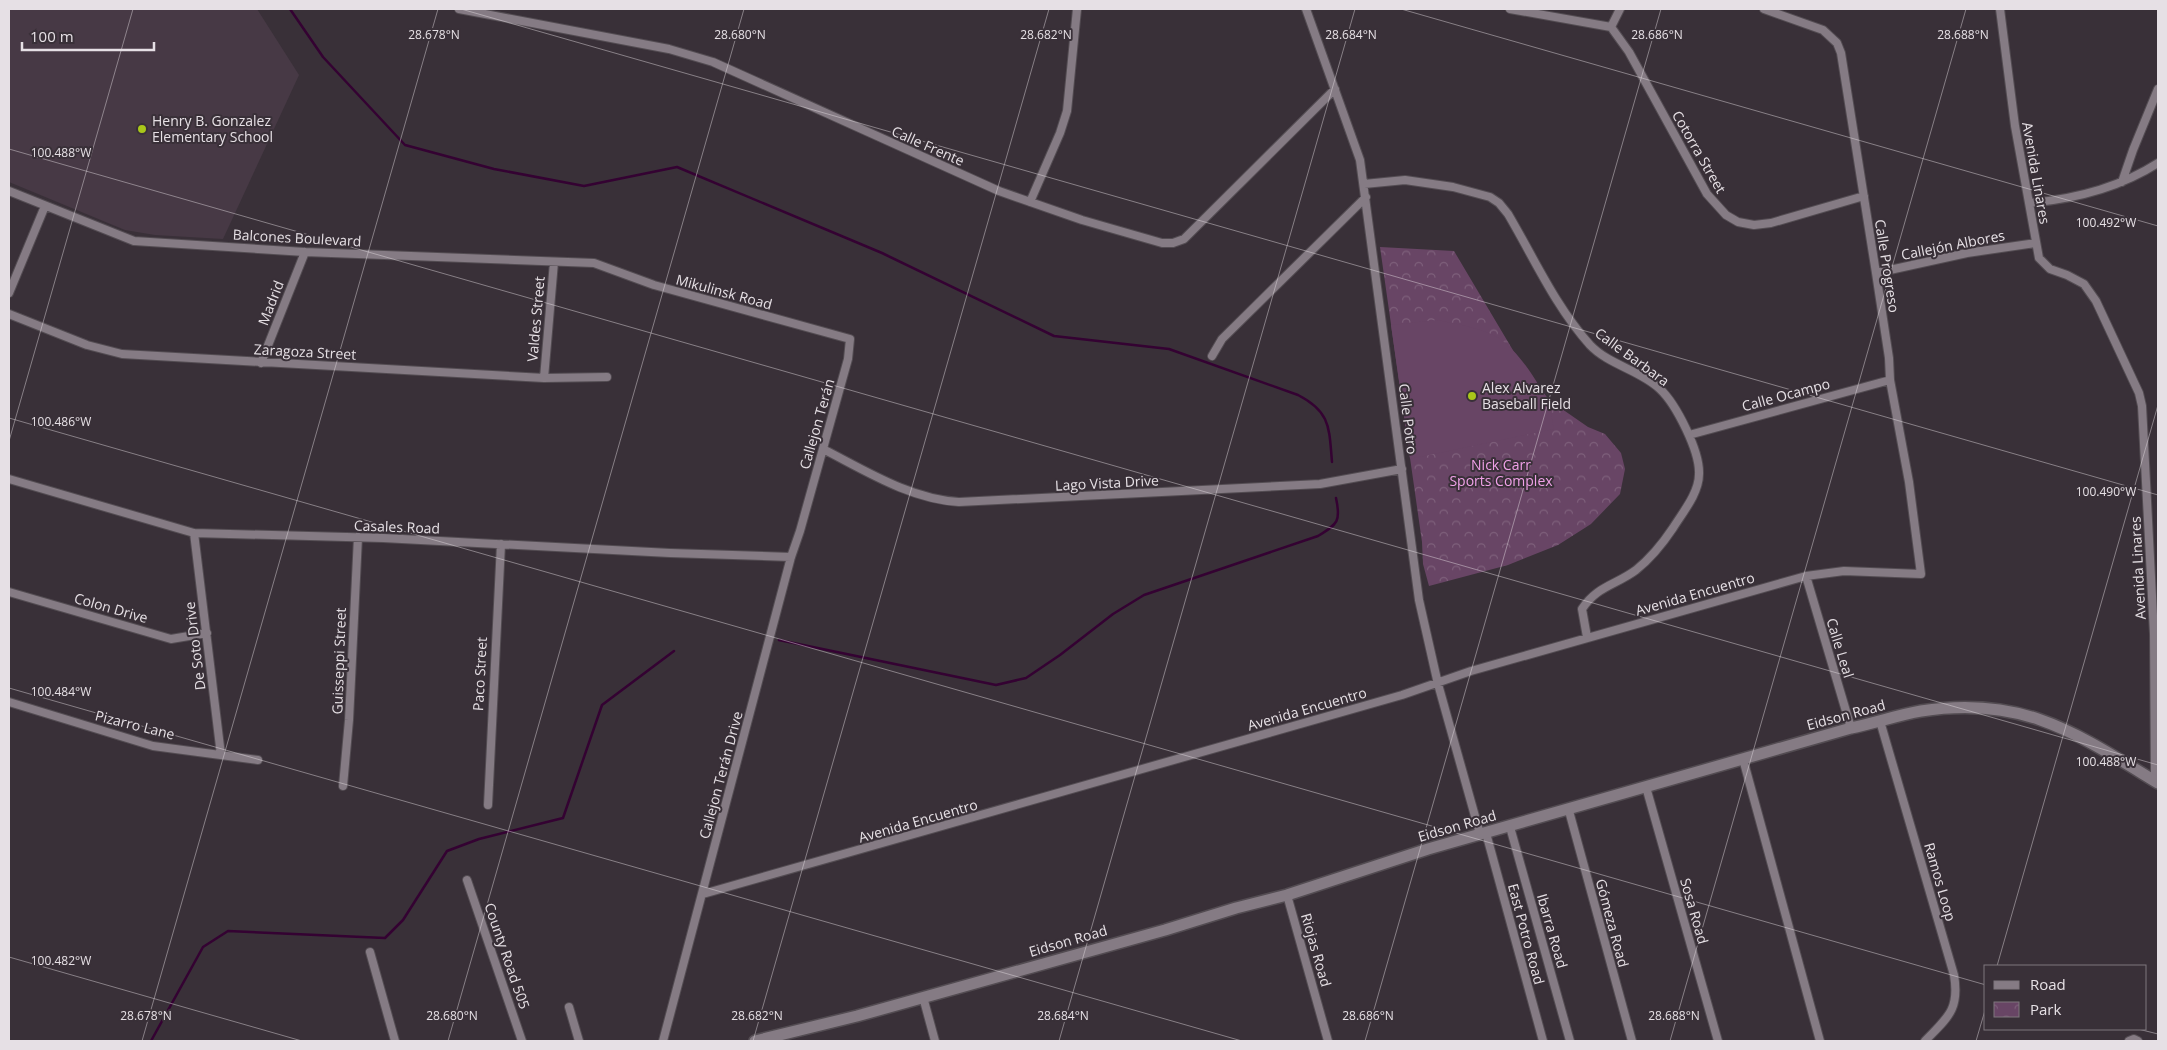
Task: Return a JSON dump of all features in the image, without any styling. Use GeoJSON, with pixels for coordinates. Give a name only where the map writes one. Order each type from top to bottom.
{"type":"FeatureCollection","features":[{"type":"Feature","properties":{"kind":"street","name":"Calle Frente"},"geometry":{"type":"LineString","coordinates":[[459,9],[669,49],[714,62],[999,191],[1082,220],[1151,240],[1173,244],[1184,239],[1335,88]]}},
{"type":"Feature","properties":{"kind":"street"},"geometry":{"type":"LineString","coordinates":[[508,18],[510,9]]}},
{"type":"Feature","properties":{"kind":"street"},"geometry":{"type":"LineString","coordinates":[[1030,202],[1060,133],[1067,111],[1076,9]]}},
{"type":"Feature","properties":{"kind":"street","name":"Calle Potro"},"geometry":{"type":"LineString","coordinates":[[1306,9],[1360,160],[1419,600],[1438,684],[1483,834]]}},
{"type":"Feature","properties":{"kind":"street"},"geometry":{"type":"LineString","coordinates":[[1510,9],[1611,27],[1620,9]]}},
{"type":"Feature","properties":{"kind":"street","name":"Calle Progreso"},"geometry":{"type":"LineString","coordinates":[[1764,9],[1823,30],[1837,43],[1841,53],[1876,272],[1890,380],[1909,482],[1921,574]]}},
{"type":"Feature","properties":{"kind":"street","name":"Avenida Linares"},"geometry":{"type":"LineString","coordinates":[[2000,9],[2015,126],[2039,258],[2050,269],[2084,284],[2096,301],[2139,393],[2144,422],[2156,634],[2157,782]]}},
{"type":"Feature","properties":{"kind":"street","name":"Cotorra Street"},"geometry":{"type":"LineString","coordinates":[[1611,27],[1629,52],[1707,194],[1726,215],[1746,223],[1770,223],[1864,196]]}},
{"type":"Feature","properties":{"kind":"street"},"geometry":{"type":"LineString","coordinates":[[2122,182],[2158,89]]}},
{"type":"Feature","properties":{"kind":"street"},"geometry":{"type":"LineString","coordinates":[[2029,203],[2078,196],[2122,182],[2158,163]]}},
{"type":"Feature","properties":{"kind":"street","name":"Calle Barbara"},"geometry":{"type":"LineString","coordinates":[[1364,184],[1390,180],[1422,181],[1480,193],[1499,203],[1508,214],[1551,292],[1582,336],[1604,356],[1660,389],[1689,435],[1697,459],[1699,474],[1696,490],[1655,553],[1635,571],[1601,589],[1590,598],[1582,609],[1587,637]]}},
{"type":"Feature","properties":{"kind":"street","name":"Balcones Boulevard"},"geometry":{"type":"LineString","coordinates":[[9,191],[134,241],[304,252],[594,264]]}},
{"type":"Feature","properties":{"kind":"street"},"geometry":{"type":"LineString","coordinates":[[1212,356],[1222,339],[1366,197]]}},
{"type":"Feature","properties":{"kind":"street"},"geometry":{"type":"LineString","coordinates":[[9,293],[45,206]]}},
{"type":"Feature","properties":{"kind":"street","name":"Callejón Albores"},"geometry":{"type":"LineString","coordinates":[[1876,272],[1967,253],[2036,244]]}},
{"type":"Feature","properties":{"kind":"street","name":"Madrid"},"geometry":{"type":"LineString","coordinates":[[261,363],[304,252]]}},
{"type":"Feature","properties":{"kind":"street","name":"Valdes Street"},"geometry":{"type":"LineString","coordinates":[[544,378],[554,262]]}},
{"type":"Feature","properties":{"kind":"street","name":"Mikulinsk Road"},"geometry":{"type":"LineString","coordinates":[[594,264],[654,286],[850,339]]}},
{"type":"Feature","properties":{"kind":"street","name":"Zaragoza Street"},"geometry":{"type":"LineString","coordinates":[[9,314],[87,345],[122,354],[544,378],[607,377]]}},
{"type":"Feature","properties":{"kind":"street","name":"Callejon Terán"},"geometry":{"type":"LineString","coordinates":[[805,515],[848,359],[850,339]]}},
{"type":"Feature","properties":{"kind":"street","name":"Calle Ocampo"},"geometry":{"type":"LineString","coordinates":[[1689,435],[1890,380]]}},
{"type":"Feature","properties":{"kind":"street","name":"Lago Vista Drive"},"geometry":{"type":"LineString","coordinates":[[823,449],[916,494],[938,500],[959,502],[1320,484],[1402,469]]}},
{"type":"Feature","properties":{"kind":"street","name":"Casales Road"},"geometry":{"type":"LineString","coordinates":[[9,478],[194,533],[358,537],[791,557]]}},
{"type":"Feature","properties":{"kind":"street","name":"Callejon Terán Drive"},"geometry":{"type":"LineString","coordinates":[[663,1041],[791,557],[805,515]]}},
{"type":"Feature","properties":{"kind":"street","name":"De Soto Drive"},"geometry":{"type":"LineString","coordinates":[[194,533],[221,755]]}},
{"type":"Feature","properties":{"kind":"street","name":"Guisseppi Street"},"geometry":{"type":"LineString","coordinates":[[343,786],[349,720],[358,537]]}},
{"type":"Feature","properties":{"kind":"street","name":"Paco Street"},"geometry":{"type":"LineString","coordinates":[[488,805],[492,679],[501,544]]}},
{"type":"Feature","properties":{"kind":"street","name":"Avenida Encuentro"},"geometry":{"type":"LineString","coordinates":[[703,894],[1438,684],[1471,671],[1587,637],[1806,576],[1844,571],[1921,574]]}},
{"type":"Feature","properties":{"kind":"street","name":"Calle Leal"},"geometry":{"type":"LineString","coordinates":[[1806,576],[1851,728]]}},
{"type":"Feature","properties":{"kind":"street","name":"Colon Drive"},"geometry":{"type":"LineString","coordinates":[[9,592],[171,639],[207,634]]}},
{"type":"Feature","properties":{"kind":"street","name":"Pizarro Lane"},"geometry":{"type":"LineString","coordinates":[[9,702],[153,746],[258,760]]}},
{"type":"Feature","properties":{"kind":"street","name":"Eidson Road"},"geometry":{"type":"LineString","coordinates":[[757,1041],[1287,895],[1483,834],[1851,728],[1921,712],[1978,708],[2017,712],[2043,720],[2082,736],[2157,782]]}},
{"type":"Feature","properties":{"kind":"street","name":"Ramos Loop"},"geometry":{"type":"LineString","coordinates":[[1880,722],[1954,975],[1957,993],[1950,1014],[1925,1041]]}},
{"type":"Feature","properties":{"kind":"street"},"geometry":{"type":"LineString","coordinates":[[1743,759],[1820,1041]]}},
{"type":"Feature","properties":{"kind":"street","name":"Sosa Road"},"geometry":{"type":"LineString","coordinates":[[1646,787],[1718,1041]]}},
{"type":"Feature","properties":{"kind":"street","name":"Gómeza Road"},"geometry":{"type":"LineString","coordinates":[[1569,810],[1632,1041]]}},
{"type":"Feature","properties":{"kind":"street","name":"Ibarra Road"},"geometry":{"type":"LineString","coordinates":[[1510,827],[1570,1041]]}},
{"type":"Feature","properties":{"kind":"street","name":"East Potro Road"},"geometry":{"type":"LineString","coordinates":[[1483,834],[1542,1041]]}},
{"type":"Feature","properties":{"kind":"street","name":"County Road 505"},"geometry":{"type":"LineString","coordinates":[[467,880],[522,1041]]}},
{"type":"Feature","properties":{"kind":"street","name":"Riojas Road"},"geometry":{"type":"LineString","coordinates":[[1287,895],[1328,1041]]}},
{"type":"Feature","properties":{"kind":"street"},"geometry":{"type":"LineString","coordinates":[[370,952],[395,1041]]}},
{"type":"Feature","properties":{"kind":"street"},"geometry":{"type":"LineString","coordinates":[[922,997],[935,1041]]}},
{"type":"Feature","properties":{"kind":"street"},"geometry":{"type":"LineString","coordinates":[[569,1008],[578,1041]]}},
{"type":"Feature","properties":{"kind":"street"},"geometry":{"type":"LineString","coordinates":[[2129,1041],[2134,1039],[2138,1041]]}},
{"type":"Feature","properties":{"kind":"shaded area","name":"Henry B. Gonzalez Elementary School"},"geometry":{"type":"Polygon","coordinates":[[[9,9],[257,9],[299,75],[223,239],[155,235],[125,230],[9,182],[9,9]]]}},
{"type":"Feature","properties":{"kind":"green space","name":"Nick Carr Sports Complex"},"geometry":{"type":"Polygon","coordinates":[[[1380,247],[1454,251],[1514,352],[1549,400],[1588,427],[1605,434],[1621,453],[1625,469],[1620,494],[1591,524],[1558,545],[1508,565],[1429,586],[1423,564],[1422,542],[1380,247]]]}},
{"type":"Feature","properties":{"kind":"green space","name":"Alex Alvarez Baseball Field"},"geometry":{"type":"Polygon","coordinates":[[[1437,320],[1486,332],[1507,345],[1522,360],[1541,389],[1550,410],[1554,429],[1410,459],[1391,325],[1437,320]]]}},
{"type":"Feature","properties":{"kind":"waterway"},"geometry":{"type":"LineString","coordinates":[[290,9],[323,57],[405,145],[494,169],[584,186],[677,167],[882,253],[1054,336],[1169,349],[1298,395],[1317,408],[1326,422],[1329,430],[1332,462]]}},
{"type":"Feature","properties":{"kind":"waterway"},"geometry":{"type":"LineString","coordinates":[[779,640],[996,685],[1026,678],[1060,655],[1113,614],[1144,595],[1318,536],[1334,525],[1338,517],[1336,498]]}},
{"type":"Feature","properties":{"kind":"waterway"},"geometry":{"type":"LineString","coordinates":[[151,1041],[203,947],[228,931],[385,938],[403,920],[447,851],[479,839],[563,818],[602,705],[674,651]]}},
{"type":"Feature","properties":{"kind":"place","name":"Henry B. Gonzalez Elementary School"},"geometry":{"type":"Point","coordinates":[142,129]}},
{"type":"Feature","properties":{"kind":"place","name":"Alex Alvarez Baseball Field"},"geometry":{"type":"Point","coordinates":[1472,396]}}]}
